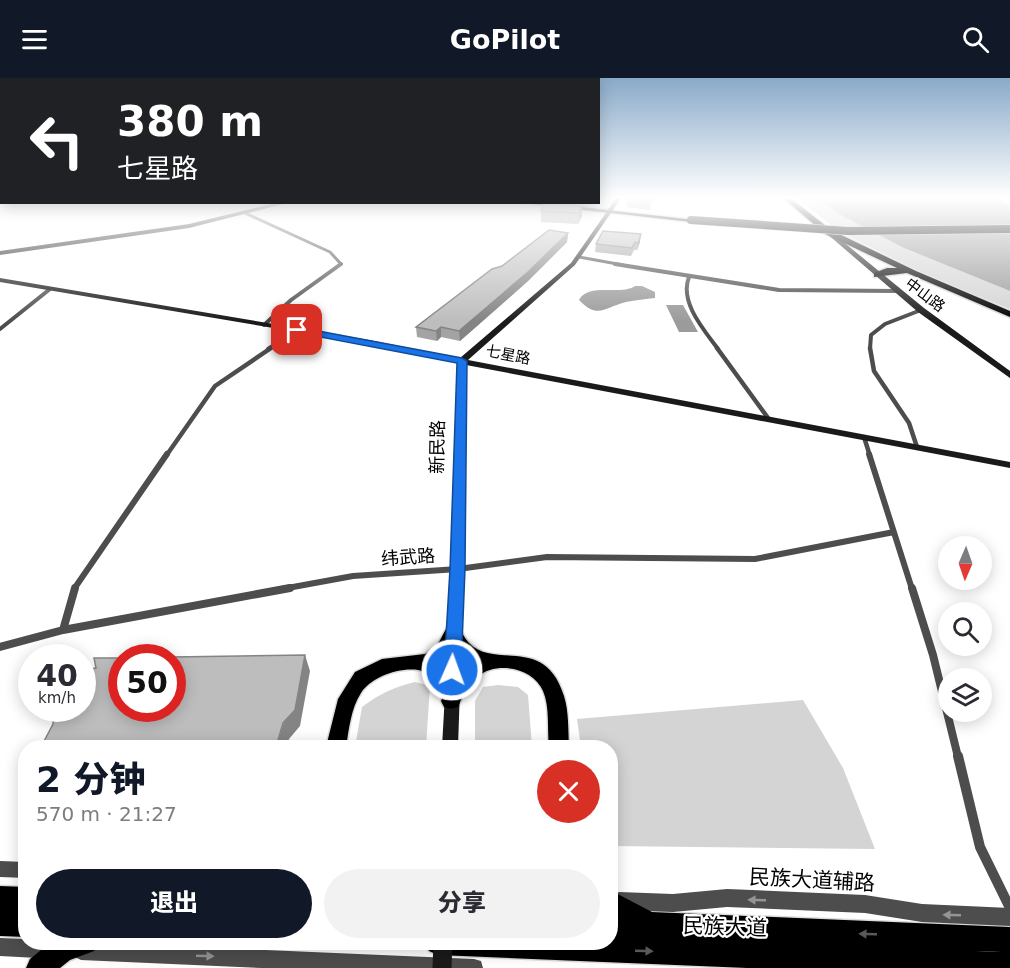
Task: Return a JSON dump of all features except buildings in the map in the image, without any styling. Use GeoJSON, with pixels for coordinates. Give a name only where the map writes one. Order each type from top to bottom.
{"type":"FeatureCollection","features":[{"type":"Feature","properties":{"kind":"main road"},"geometry":{"type":"LineString","coordinates":[[0,253],[101,239]]}},
{"type":"Feature","properties":{"kind":"main road"},"geometry":{"type":"LineString","coordinates":[[462,361],[579,257],[592,239]]}},
{"type":"Feature","properties":{"kind":"main road","name":"中山路"},"geometry":{"type":"LineString","coordinates":[[840,239],[877,275],[1010,375]]}},
{"type":"Feature","properties":{"kind":"main road"},"geometry":{"type":"LineString","coordinates":[[848,239],[913,273],[1010,314]]}},
{"type":"Feature","properties":{"kind":"main road"},"geometry":{"type":"LineString","coordinates":[[850,239],[931,277],[1010,309]]}},
{"type":"Feature","properties":{"kind":"main road"},"geometry":{"type":"LineString","coordinates":[[877,275],[887,271],[913,273]]}},
{"type":"Feature","properties":{"kind":"main road","name":"七星路"},"geometry":{"type":"LineString","coordinates":[[0,280],[297,330],[488,368],[768,418],[1010,465]]}},
{"type":"Feature","properties":{"kind":"main road","name":"新民路"},"geometry":{"type":"LineString","coordinates":[[450,740],[453,632],[458,569],[462,361]]}},
{"type":"Feature","properties":{"kind":"main road"},"geometry":{"type":"LineString","coordinates":[[453,632],[463,652],[481,660],[521,662],[534,668],[551,685],[558,740]]}},
{"type":"Feature","properties":{"kind":"main road"},"geometry":{"type":"LineString","coordinates":[[338,740],[348,697],[356,683],[369,670],[431,661],[445,652],[453,632]]}},
{"type":"Feature","properties":{"kind":"main road"},"geometry":{"type":"LineString","coordinates":[[451,695],[464,676],[485,663],[496,661]]}},
{"type":"Feature","properties":{"kind":"main road"},"geometry":{"type":"LineString","coordinates":[[419,664],[441,670],[447,677],[451,695]]}},
{"type":"Feature","properties":{"kind":"main road"},"geometry":{"type":"LineString","coordinates":[[0,898],[18,899]]}},
{"type":"Feature","properties":{"kind":"main road"},"geometry":{"type":"LineString","coordinates":[[618,906],[648,925]]}},
{"type":"Feature","properties":{"kind":"main road"},"geometry":{"type":"LineString","coordinates":[[0,923],[18,924]]}},
{"type":"Feature","properties":{"kind":"main road","name":"民族大道"},"geometry":{"type":"LineString","coordinates":[[618,923],[1010,940]]}},
{"type":"Feature","properties":{"kind":"main road"},"geometry":{"type":"LineString","coordinates":[[39,968],[68,950]]}},
{"type":"Feature","properties":{"kind":"main road"},"geometry":{"type":"LineString","coordinates":[[442,968],[443,950]]}},
{"type":"Feature","properties":{"kind":"main road","name":"民族大道"},"geometry":{"type":"LineString","coordinates":[[578,950],[787,962],[1010,966]]}},
{"type":"Feature","properties":{"kind":"street"},"geometry":{"type":"LineString","coordinates":[[264,325],[291,300],[341,264],[330,252],[301,239]]}},
{"type":"Feature","properties":{"kind":"street"},"geometry":{"type":"LineString","coordinates":[[579,257],[689,277],[787,290],[897,291]]}},
{"type":"Feature","properties":{"kind":"street"},"geometry":{"type":"LineString","coordinates":[[689,277],[685,288],[692,307],[712,340],[768,418]]}},
{"type":"Feature","properties":{"kind":"street"},"geometry":{"type":"LineString","coordinates":[[0,329],[50,289]]}},
{"type":"Feature","properties":{"kind":"street"},"geometry":{"type":"LineString","coordinates":[[917,447],[908,420],[878,380],[868,351],[871,335],[885,324],[921,310]]}},
{"type":"Feature","properties":{"kind":"street"},"geometry":{"type":"LineString","coordinates":[[63,630],[75,586],[215,386],[297,330]]}},
{"type":"Feature","properties":{"kind":"street"},"geometry":{"type":"LineString","coordinates":[[864,437],[933,655],[980,847],[1010,908]]}},
{"type":"Feature","properties":{"kind":"street","name":"纬武路"},"geometry":{"type":"LineString","coordinates":[[0,647],[63,630],[353,576],[458,569],[547,557],[754,559],[894,532]]}},
{"type":"Feature","properties":{"kind":"street"},"geometry":{"type":"LineString","coordinates":[[0,869],[18,870]]}},
{"type":"Feature","properties":{"kind":"street","name":"民族大道辅路"},"geometry":{"type":"LineString","coordinates":[[618,901],[673,903],[727,898],[865,904],[922,913],[1010,917]]}},
{"type":"Feature","properties":{"kind":"street"},"geometry":{"type":"LineString","coordinates":[[0,947],[18,947]]}},
{"type":"Feature","properties":{"kind":"street"},"geometry":{"type":"LineString","coordinates":[[147,950],[474,968]]}},
{"type":"Feature","properties":{"kind":"shaded area"},"geometry":{"type":"Polygon","coordinates":[[[853,239],[888,239],[904,248],[1010,291],[1010,309],[931,277],[853,239]]]}},
{"type":"Feature","properties":{"kind":"shaded area"},"geometry":{"type":"Polygon","coordinates":[[[886,239],[1010,239],[1010,291],[886,239]]]}},
{"type":"Feature","properties":{"kind":"shaded area"},"geometry":{"type":"Polygon","coordinates":[[[642,286],[655,292],[655,298],[626,302],[597,311],[579,300],[583,295],[597,290],[621,290],[642,286]]]}},
{"type":"Feature","properties":{"kind":"shaded area"},"geometry":{"type":"Polygon","coordinates":[[[666,305],[683,305],[698,332],[679,332],[666,305]]]}},
{"type":"Feature","properties":{"kind":"shaded area"},"geometry":{"type":"Polygon","coordinates":[[[415,682],[430,686],[426,740],[356,740],[362,707],[374,698],[415,682]]]}},
{"type":"Feature","properties":{"kind":"shaded area"},"geometry":{"type":"Polygon","coordinates":[[[498,685],[518,687],[528,695],[531,740],[475,740],[475,701],[483,687],[498,685]]]}},
{"type":"Feature","properties":{"kind":"shaded area"},"geometry":{"type":"Polygon","coordinates":[[[803,700],[843,768],[875,849],[618,846],[618,740],[580,740],[577,719],[803,700]]]}},
{"type":"Feature","properties":{"kind":"route"},"geometry":{"type":"LineString","coordinates":[[297,330],[462,361],[458,569],[452,670]]}}]}
